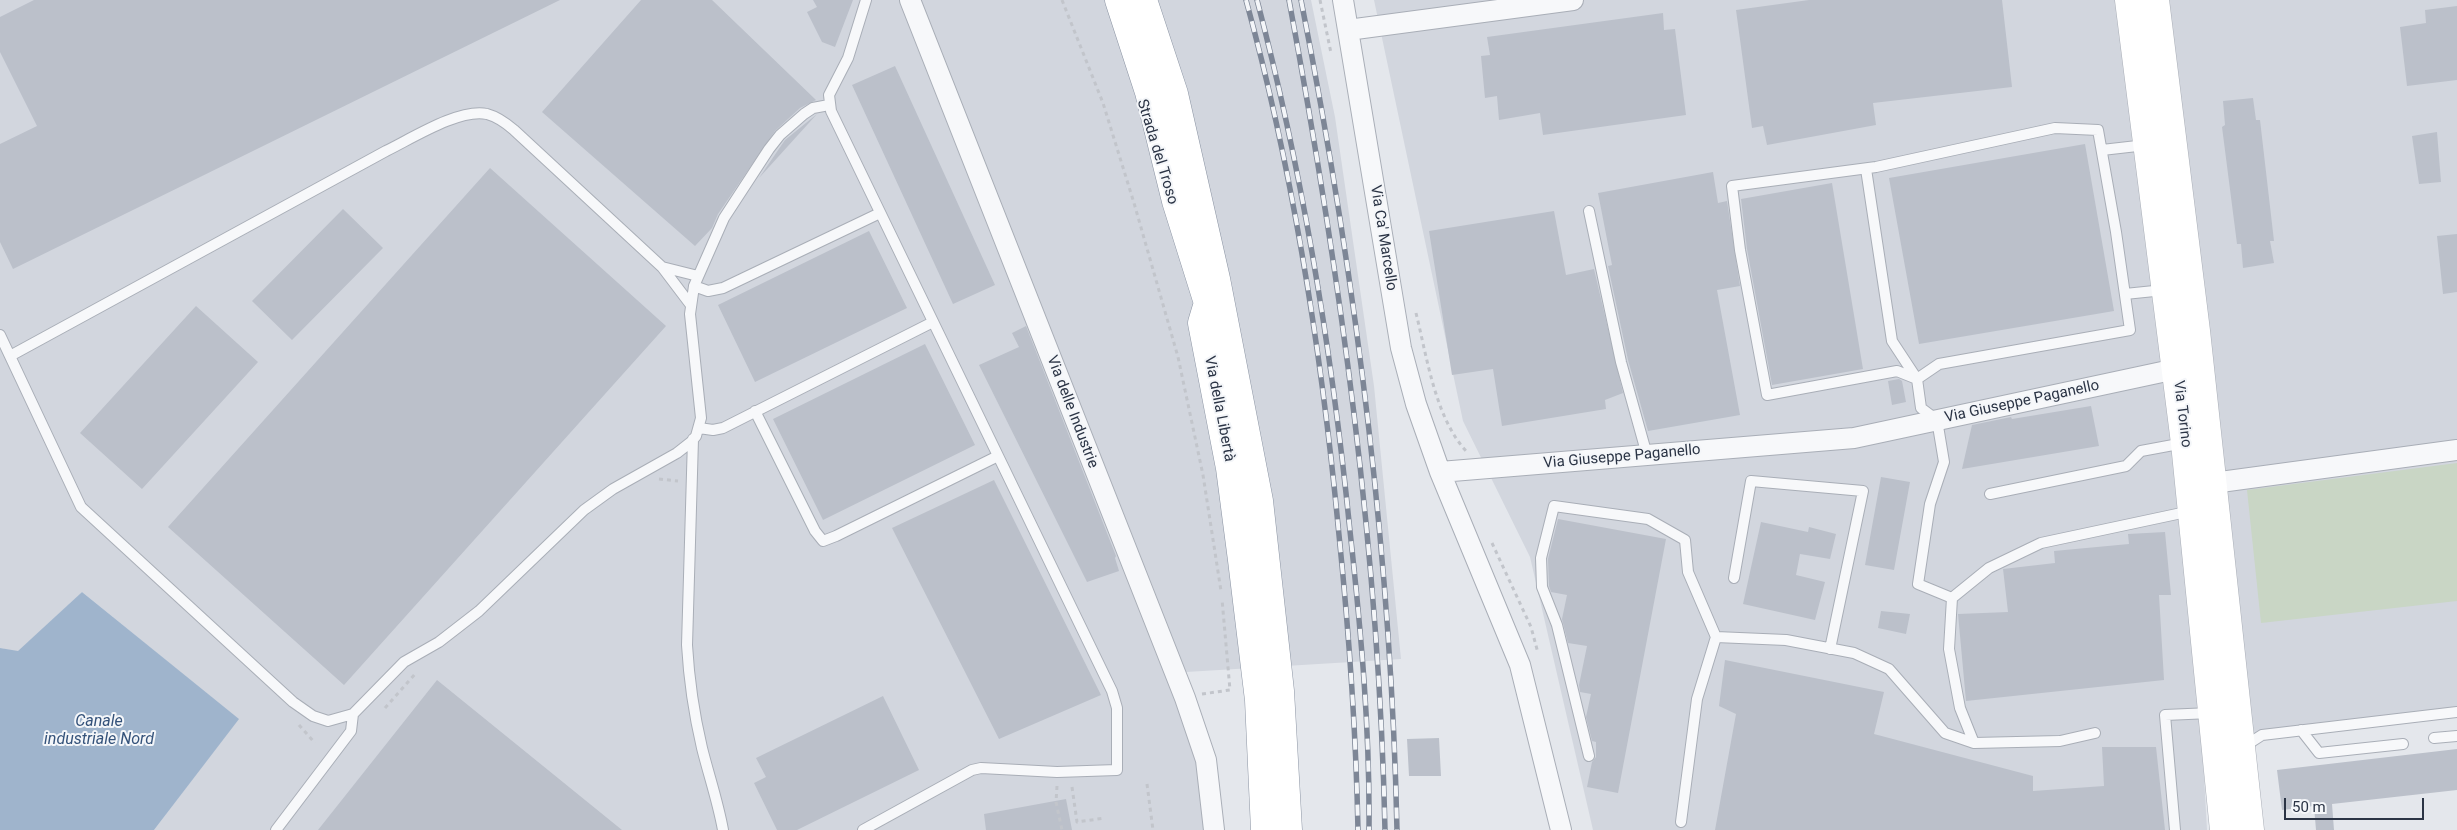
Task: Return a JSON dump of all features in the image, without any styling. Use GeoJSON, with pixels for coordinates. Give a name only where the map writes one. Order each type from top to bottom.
{"type":"FeatureCollection","features":[{"type":"Feature","properties":{"kind":"main road","name":"Via della Libertà"},"geometry":{"type":"LineString","coordinates":[[1119,0],[1149,92],[1176,201],[1208,304],[1202,323],[1230,468],[1259,700],[1274,760],[1288,830]]}},
{"type":"Feature","properties":{"kind":"main road","name":"Via della Libertà"},"geometry":{"type":"LineString","coordinates":[[1143,0],[1174,94],[1216,279],[1249,446],[1266,558],[1274,760],[1265,830]]}},
{"type":"Feature","properties":{"kind":"main road","name":"Via Torino"},"geometry":{"type":"LineString","coordinates":[[2129,0],[2186,443],[2212,713],[2228,751],[2250,830]]}},
{"type":"Feature","properties":{"kind":"main road","name":"Via Torino"},"geometry":{"type":"LineString","coordinates":[[2155,0],[2213,483],[2228,751],[2224,830]]}},
{"type":"Feature","properties":{"kind":"main road"},"geometry":{"type":"LineString","coordinates":[[1254,830],[1274,760]]}},
{"type":"Feature","properties":{"kind":"main road"},"geometry":{"type":"LineString","coordinates":[[1274,760],[1298,830]]}},
{"type":"Feature","properties":{"kind":"street","name":"Via delle Industrie"},"geometry":{"type":"LineString","coordinates":[[910,0],[1185,698],[1206,760],[1214,830]]}},
{"type":"Feature","properties":{"kind":"street","name":"Strada del Troso"},"geometry":{"type":"LineString","coordinates":[[1109,0],[1125,42],[1167,190],[1208,304]]}},
{"type":"Feature","properties":{"kind":"street","name":"Via Ca' Marcello"},"geometry":{"type":"LineString","coordinates":[[1343,0],[1401,348],[1416,404],[1440,472]]}},
{"type":"Feature","properties":{"kind":"street"},"geometry":{"type":"LineString","coordinates":[[1348,30],[1573,0]]}},
{"type":"Feature","properties":{"kind":"street","name":"Via Giuseppe Paganello"},"geometry":{"type":"LineString","coordinates":[[1440,472],[1854,438],[2176,369]]}},
{"type":"Feature","properties":{"kind":"street"},"geometry":{"type":"LineString","coordinates":[[2213,483],[2457,450]]}},
{"type":"Feature","properties":{"kind":"street"},"geometry":{"type":"LineString","coordinates":[[1440,472],[1520,665],[1562,830]]}},
{"type":"Feature","properties":{"kind":"lane"},"geometry":{"type":"LineString","coordinates":[[864,830],[972,770],[981,768],[1057,772],[1117,770],[1117,708],[1112,691],[829,105],[829,95],[848,58],[866,0]]}},
{"type":"Feature","properties":{"kind":"lane"},"geometry":{"type":"LineString","coordinates":[[0,335],[81,507],[304,711],[328,721],[353,714],[404,662],[439,642],[480,611],[584,510],[613,489],[677,453],[693,439],[699,428],[701,407],[690,304],[698,276],[724,218],[769,149],[780,135],[804,114],[813,108],[829,105]]}},
{"type":"Feature","properties":{"kind":"lane"},"geometry":{"type":"LineString","coordinates":[[10,356],[386,151],[434,127],[476,113],[497,117],[506,123],[662,267],[690,304]]}},
{"type":"Feature","properties":{"kind":"lane"},"geometry":{"type":"LineString","coordinates":[[2055,128],[2098,130],[2130,330],[1939,364],[1917,379],[1897,371],[1767,395],[1740,250],[1732,186],[1866,169],[2055,128]]}},
{"type":"Feature","properties":{"kind":"lane"},"geometry":{"type":"LineString","coordinates":[[2102,150],[2147,145]]}},
{"type":"Feature","properties":{"kind":"lane"},"geometry":{"type":"LineString","coordinates":[[1866,169],[1892,341],[1917,379],[1921,408],[1937,420],[1944,462],[1930,504],[1918,584],[1952,598]]}},
{"type":"Feature","properties":{"kind":"lane"},"geometry":{"type":"LineString","coordinates":[[1589,211],[1620,362],[1647,455]]}},
{"type":"Feature","properties":{"kind":"lane"},"geometry":{"type":"LineString","coordinates":[[694,286],[708,292],[722,288],[880,213]]}},
{"type":"Feature","properties":{"kind":"lane"},"geometry":{"type":"LineString","coordinates":[[662,267],[698,276]]}},
{"type":"Feature","properties":{"kind":"lane"},"geometry":{"type":"LineString","coordinates":[[2125,294],[2166,289]]}},
{"type":"Feature","properties":{"kind":"lane"},"geometry":{"type":"LineString","coordinates":[[699,428],[714,430],[723,428],[933,322]]}},
{"type":"Feature","properties":{"kind":"lane"},"geometry":{"type":"LineString","coordinates":[[756,411],[815,531],[822,541],[836,536],[998,456]]}},
{"type":"Feature","properties":{"kind":"lane"},"geometry":{"type":"LineString","coordinates":[[693,439],[687,645],[688,668],[696,717],[717,795],[723,830]]}},
{"type":"Feature","properties":{"kind":"lane"},"geometry":{"type":"LineString","coordinates":[[1990,494],[2126,466],[2141,451],[2186,443]]}},
{"type":"Feature","properties":{"kind":"lane"},"geometry":{"type":"LineString","coordinates":[[1734,578],[1751,482],[1863,491],[1830,649]]}},
{"type":"Feature","properties":{"kind":"lane"},"geometry":{"type":"LineString","coordinates":[[1589,756],[1557,625],[1542,587],[1542,558],[1554,506],[1648,519],[1686,540],[1688,572],[1716,637],[1697,699],[1680,822]]}},
{"type":"Feature","properties":{"kind":"lane"},"geometry":{"type":"LineString","coordinates":[[1974,743],[1960,708],[1949,649],[1952,598],[1989,568],[2041,543],[2192,510]]}},
{"type":"Feature","properties":{"kind":"lane"},"geometry":{"type":"LineString","coordinates":[[1716,637],[1786,640],[1854,653],[1889,669],[1945,733],[1974,743],[2060,741],[2095,733]]}},
{"type":"Feature","properties":{"kind":"lane"},"geometry":{"type":"LineString","coordinates":[[2228,751],[2262,735],[2457,712]]}},
{"type":"Feature","properties":{"kind":"lane"},"geometry":{"type":"LineString","coordinates":[[2175,830],[2165,716],[2212,713]]}},
{"type":"Feature","properties":{"kind":"lane"},"geometry":{"type":"LineString","coordinates":[[276,830],[351,731],[353,714]]}},
{"type":"Feature","properties":{"kind":"lane"},"geometry":{"type":"LineString","coordinates":[[2301,730],[2319,753],[2404,744]]}},
{"type":"Feature","properties":{"kind":"lane"},"geometry":{"type":"LineString","coordinates":[[2434,738],[2457,736]]}},
{"type":"Feature","properties":{"kind":"path"},"geometry":{"type":"LineString","coordinates":[[1062,0],[1102,103],[1134,203],[1178,356],[1203,475],[1222,596],[1230,690],[1185,698]]}},
{"type":"Feature","properties":{"kind":"path"},"geometry":{"type":"LineString","coordinates":[[1416,310],[1432,379],[1452,434],[1465,451],[1474,456],[1478,468]]}},
{"type":"Feature","properties":{"kind":"path"},"geometry":{"type":"LineString","coordinates":[[1147,784],[1153,830]]}},
{"type":"Feature","properties":{"kind":"path"},"geometry":{"type":"LineString","coordinates":[[1048,785],[1073,787],[1077,822],[1105,818]]}},
{"type":"Feature","properties":{"kind":"path"},"geometry":{"type":"LineString","coordinates":[[1057,786],[1056,802],[1062,830]]}},
{"type":"Feature","properties":{"kind":"shaded area"},"geometry":{"type":"Polygon","coordinates":[[[0,0],[901,0],[1187,726],[1199,762],[1206,830],[154,830],[238,719],[82,592],[18,652],[0,648],[0,0]]]}},
{"type":"Feature","properties":{"kind":"shaded area"},"geometry":{"type":"Polygon","coordinates":[[[921,0],[1311,0],[1335,117],[1374,386],[1401,659],[1186,672],[921,0]]]}},
{"type":"Feature","properties":{"kind":"shaded area"},"geometry":{"type":"Polygon","coordinates":[[[1374,0],[2457,0],[2457,707],[2202,740],[2207,830],[1593,830],[1530,557],[1463,421],[1374,0]]]}},
{"type":"Feature","properties":{"kind":"green space"},"geometry":{"type":"Polygon","coordinates":[[[2457,463],[2457,601],[2261,623],[2247,490],[2457,463]]]}},
{"type":"Feature","properties":{"kind":"water","name":"Canale industriale Nord"},"geometry":{"type":"Polygon","coordinates":[[[82,592],[239,719],[154,830],[0,830],[0,648],[18,651],[82,592]]]}},
{"type":"Feature","properties":{"kind":"building"},"geometry":{"type":"Polygon","coordinates":[[[34,0],[560,0],[13,269],[0,242],[0,144],[37,126],[0,52],[0,17],[34,0]]]}},
{"type":"Feature","properties":{"kind":"building"},"geometry":{"type":"Polygon","coordinates":[[[641,0],[712,0],[816,100],[800,108],[775,131],[718,214],[712,228],[695,246],[542,112],[641,0]]]}},
{"type":"Feature","properties":{"kind":"building"},"geometry":{"type":"Polygon","coordinates":[[[813,0],[853,0],[835,47],[822,42],[807,12],[817,7],[813,0]]]}},
{"type":"Feature","properties":{"kind":"building"},"geometry":{"type":"Polygon","coordinates":[[[1809,0],[2002,0],[2012,87],[1873,103],[1876,125],[1767,145],[1763,126],[1752,128],[1736,10],[1809,0]]]}},
{"type":"Feature","properties":{"kind":"building"},"geometry":{"type":"Polygon","coordinates":[[[2457,6],[2457,80],[2407,86],[2400,27],[2426,23],[2425,10],[2457,6]]]}},
{"type":"Feature","properties":{"kind":"building"},"geometry":{"type":"Polygon","coordinates":[[[1663,13],[1664,30],[1675,29],[1686,115],[1543,135],[1540,113],[1499,120],[1497,96],[1485,98],[1481,56],[1490,55],[1487,37],[1663,13]]]}},
{"type":"Feature","properties":{"kind":"building"},"geometry":{"type":"Polygon","coordinates":[[[895,66],[995,285],[953,304],[852,85],[895,66]]]}},
{"type":"Feature","properties":{"kind":"building"},"geometry":{"type":"Polygon","coordinates":[[[2253,98],[2256,120],[2260,120],[2274,241],[2270,241],[2274,263],[2243,268],[2241,244],[2237,244],[2222,127],[2225,125],[2223,101],[2253,98]]]}},
{"type":"Feature","properties":{"kind":"building"},"geometry":{"type":"Polygon","coordinates":[[[817,114],[759,178],[785,140],[817,114]]]}},
{"type":"Feature","properties":{"kind":"building"},"geometry":{"type":"Polygon","coordinates":[[[2437,132],[2441,182],[2419,184],[2412,136],[2437,132]]]}},
{"type":"Feature","properties":{"kind":"building"},"geometry":{"type":"Polygon","coordinates":[[[2085,144],[2114,311],[1919,344],[1889,178],[2085,144]]]}},
{"type":"Feature","properties":{"kind":"building"},"geometry":{"type":"Polygon","coordinates":[[[490,168],[666,326],[344,685],[168,527],[490,168]]]}},
{"type":"Feature","properties":{"kind":"building"},"geometry":{"type":"Polygon","coordinates":[[[1713,172],[1718,203],[1727,201],[1740,286],[1717,290],[1740,415],[1648,431],[1628,360],[1608,266],[1612,265],[1598,193],[1713,172]]]}},
{"type":"Feature","properties":{"kind":"building"},"geometry":{"type":"Polygon","coordinates":[[[1832,183],[1863,369],[1772,385],[1747,249],[1741,199],[1832,183]]]}},
{"type":"Feature","properties":{"kind":"building"},"geometry":{"type":"Polygon","coordinates":[[[343,209],[383,248],[292,340],[252,301],[343,209]]]}},
{"type":"Feature","properties":{"kind":"building"},"geometry":{"type":"Polygon","coordinates":[[[1554,211],[1566,275],[1594,269],[1623,393],[1605,400],[1606,409],[1502,426],[1493,369],[1452,375],[1429,231],[1554,211]]]}},
{"type":"Feature","properties":{"kind":"building"},"geometry":{"type":"Polygon","coordinates":[[[869,231],[907,308],[755,382],[718,305],[869,231]]]}},
{"type":"Feature","properties":{"kind":"building"},"geometry":{"type":"Polygon","coordinates":[[[2457,234],[2457,292],[2443,294],[2437,236],[2457,234]]]}},
{"type":"Feature","properties":{"kind":"building"},"geometry":{"type":"Polygon","coordinates":[[[196,306],[258,362],[142,489],[80,433],[196,306]]]}},
{"type":"Feature","properties":{"kind":"building"},"geometry":{"type":"Polygon","coordinates":[[[1026,326],[1116,556],[1119,571],[1087,582],[979,365],[1019,347],[1012,333],[1026,326]]]}},
{"type":"Feature","properties":{"kind":"building"},"geometry":{"type":"Polygon","coordinates":[[[925,344],[975,445],[823,520],[773,419],[925,344]]]}},
{"type":"Feature","properties":{"kind":"building"},"geometry":{"type":"Polygon","coordinates":[[[1899,379],[1902,381],[1906,402],[1892,405],[1888,381],[1899,379]]]}},
{"type":"Feature","properties":{"kind":"building"},"geometry":{"type":"Polygon","coordinates":[[[2091,406],[2099,446],[1962,469],[1972,425],[2011,417],[2012,419],[2091,406]]]}},
{"type":"Feature","properties":{"kind":"building"},"geometry":{"type":"Polygon","coordinates":[[[1881,477],[1910,482],[1894,570],[1865,565],[1881,477]]]}},
{"type":"Feature","properties":{"kind":"building"},"geometry":{"type":"Polygon","coordinates":[[[994,480],[1101,695],[999,739],[892,528],[994,480]]]}},
{"type":"Feature","properties":{"kind":"building"},"geometry":{"type":"Polygon","coordinates":[[[1558,519],[1666,539],[1618,793],[1587,787],[1592,762],[1596,757],[1596,742],[1592,741],[1586,717],[1591,694],[1580,692],[1579,685],[1587,646],[1568,643],[1562,619],[1567,595],[1551,592],[1549,586],[1548,559],[1558,519]]]}},
{"type":"Feature","properties":{"kind":"building"},"geometry":{"type":"Polygon","coordinates":[[[1761,522],[1808,532],[1809,527],[1836,534],[1830,559],[1800,554],[1796,575],[1825,582],[1815,620],[1743,604],[1761,522]]]}},
{"type":"Feature","properties":{"kind":"building"},"geometry":{"type":"Polygon","coordinates":[[[2165,532],[2171,595],[2159,595],[2164,680],[1966,701],[1958,614],[2008,612],[2003,569],[2055,563],[2054,551],[2129,544],[2128,534],[2165,532]]]}},
{"type":"Feature","properties":{"kind":"building"},"geometry":{"type":"Polygon","coordinates":[[[1881,611],[1910,614],[1906,634],[1878,628],[1881,611]]]}},
{"type":"Feature","properties":{"kind":"building"},"geometry":{"type":"Polygon","coordinates":[[[1725,660],[1884,692],[1874,734],[2033,776],[2033,791],[2104,786],[2102,747],[2156,747],[2165,830],[1715,830],[1736,714],[1719,706],[1725,660]]]}},
{"type":"Feature","properties":{"kind":"building"},"geometry":{"type":"Polygon","coordinates":[[[437,680],[622,830],[318,830],[437,680]]]}},
{"type":"Feature","properties":{"kind":"building"},"geometry":{"type":"Polygon","coordinates":[[[883,696],[919,770],[797,830],[777,830],[754,783],[766,777],[756,758],[883,696]]]}},
{"type":"Feature","properties":{"kind":"building"},"geometry":{"type":"Polygon","coordinates":[[[1439,738],[1441,776],[1409,776],[1407,739],[1439,738]]]}},
{"type":"Feature","properties":{"kind":"building"},"geometry":{"type":"Polygon","coordinates":[[[2457,749],[2457,790],[2332,804],[2334,830],[2316,830],[2314,806],[2282,810],[2277,770],[2457,749]]]}},
{"type":"Feature","properties":{"kind":"building"},"geometry":{"type":"Polygon","coordinates":[[[1066,799],[1072,830],[986,830],[984,814],[1066,799]]]}},
{"type":"Feature","properties":{"kind":"railway"},"geometry":{"type":"LineString","coordinates":[[1246,0],[1263,66],[1292,199],[1315,333],[1332,468],[1349,645],[1356,756],[1358,830]]}},
{"type":"Feature","properties":{"kind":"railway"},"geometry":{"type":"LineString","coordinates":[[1257,0],[1302,197],[1325,330],[1343,464],[1361,643],[1368,755],[1369,830]]}},
{"type":"Feature","properties":{"kind":"railway"},"geometry":{"type":"LineString","coordinates":[[1289,0],[1325,206],[1354,413],[1375,621],[1385,830]]}},
{"type":"Feature","properties":{"kind":"railway"},"geometry":{"type":"LineString","coordinates":[[1301,0],[1338,206],[1354,309],[1367,413],[1387,621],[1397,830]]}}]}
